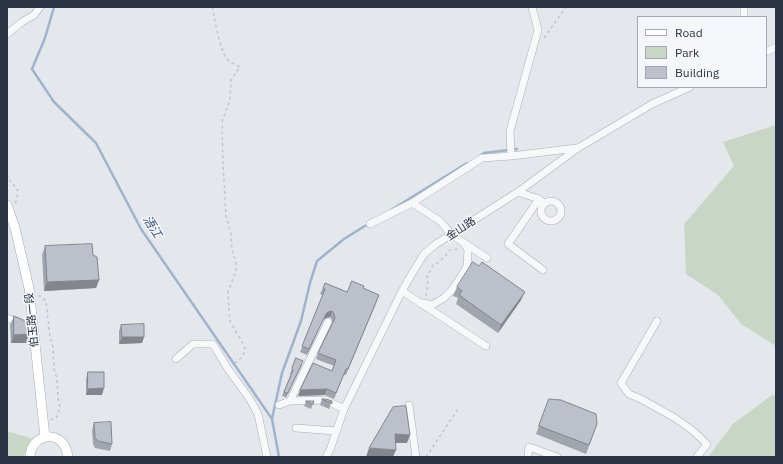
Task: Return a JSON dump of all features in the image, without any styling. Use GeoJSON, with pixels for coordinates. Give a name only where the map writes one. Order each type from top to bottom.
{"type":"FeatureCollection","features":[{"type":"Feature","properties":{"kind":"main road","name":"伯玉路一段"},"geometry":{"type":"LineString","coordinates":[[8,207],[15,228],[30,295],[45,437]]}},
{"type":"Feature","properties":{"kind":"main road"},"geometry":{"type":"LineString","coordinates":[[30,457],[30,453],[35,442],[45,437],[56,438],[61,441],[65,446],[68,457]]}},
{"type":"Feature","properties":{"kind":"street"},"geometry":{"type":"LineString","coordinates":[[7,34],[34,14],[40,7]]}},
{"type":"Feature","properties":{"kind":"street"},"geometry":{"type":"LineString","coordinates":[[510,156],[510,131],[538,30],[532,7]]}},
{"type":"Feature","properties":{"kind":"street"},"geometry":{"type":"LineString","coordinates":[[767,52],[776,47]]}},
{"type":"Feature","properties":{"kind":"street","name":"金山路"},"geometry":{"type":"LineString","coordinates":[[326,457],[330,450],[344,409],[402,291],[424,254],[436,244],[518,192],[578,148],[652,104],[688,88]]}},
{"type":"Feature","properties":{"kind":"street"},"geometry":{"type":"LineString","coordinates":[[370,224],[412,203],[482,158],[578,148]]}},
{"type":"Feature","properties":{"kind":"street"},"geometry":{"type":"LineString","coordinates":[[518,192],[541,202],[508,244],[543,270]]}},
{"type":"Feature","properties":{"kind":"street"},"geometry":{"type":"LineString","coordinates":[[412,203],[440,221],[452,235],[487,258]]}},
{"type":"Feature","properties":{"kind":"street"},"geometry":{"type":"LineString","coordinates":[[423,303],[432,305],[444,298],[452,290],[462,275],[467,266],[468,255],[468,250],[463,243]]}},
{"type":"Feature","properties":{"kind":"street"},"geometry":{"type":"LineString","coordinates":[[402,291],[423,303],[486,346]]}},
{"type":"Feature","properties":{"kind":"street"},"geometry":{"type":"LineString","coordinates":[[7,318],[33,328]]}},
{"type":"Feature","properties":{"kind":"street"},"geometry":{"type":"LineString","coordinates":[[657,321],[621,383],[629,394],[675,418],[692,430],[707,444],[697,457]]}},
{"type":"Feature","properties":{"kind":"street"},"geometry":{"type":"LineString","coordinates":[[290,402],[328,322]]}},
{"type":"Feature","properties":{"kind":"street"},"geometry":{"type":"LineString","coordinates":[[176,359],[194,344],[213,344],[258,414],[267,457]]}},
{"type":"Feature","properties":{"kind":"street"},"geometry":{"type":"LineString","coordinates":[[279,404],[325,400],[344,409]]}},
{"type":"Feature","properties":{"kind":"street"},"geometry":{"type":"LineString","coordinates":[[409,405],[416,457]]}},
{"type":"Feature","properties":{"kind":"street"},"geometry":{"type":"LineString","coordinates":[[296,428],[336,431]]}},
{"type":"Feature","properties":{"kind":"street"},"geometry":{"type":"LineString","coordinates":[[528,457],[529,447],[557,457]]}},
{"type":"Feature","properties":{"kind":"path"},"geometry":{"type":"LineString","coordinates":[[213,7],[213,13],[221,44],[227,59],[240,67],[231,80],[230,100],[222,122],[226,216],[231,234],[232,250],[236,262],[236,271],[228,292],[228,311],[230,321],[245,349],[241,358],[238,360]]}},
{"type":"Feature","properties":{"kind":"path"},"geometry":{"type":"LineString","coordinates":[[543,40],[566,7]]}},
{"type":"Feature","properties":{"kind":"path"},"geometry":{"type":"LineString","coordinates":[[7,174],[18,191],[16,205],[8,207]]}},
{"type":"Feature","properties":{"kind":"path"},"geometry":{"type":"LineString","coordinates":[[423,303],[427,288],[427,277],[433,265],[438,263],[443,257],[446,256],[450,250],[458,250],[461,248],[463,243]]}},
{"type":"Feature","properties":{"kind":"path"},"geometry":{"type":"LineString","coordinates":[[30,295],[40,296],[46,301],[50,338],[53,347],[54,368],[57,379],[60,407],[57,417],[44,424]]}},
{"type":"Feature","properties":{"kind":"path"},"geometry":{"type":"LineString","coordinates":[[426,457],[458,409]]}},
{"type":"Feature","properties":{"kind":"green space"},"geometry":{"type":"Polygon","coordinates":[[[776,125],[776,346],[741,324],[718,295],[686,274],[684,224],[734,166],[723,142],[776,125]]]}},
{"type":"Feature","properties":{"kind":"green space"},"geometry":{"type":"Polygon","coordinates":[[[772,395],[776,396],[776,457],[708,457],[733,424],[772,395]]]}},
{"type":"Feature","properties":{"kind":"green space"},"geometry":{"type":"Polygon","coordinates":[[[7,431],[33,439],[24,455],[25,457],[7,457],[7,431]]]}},
{"type":"Feature","properties":{"kind":"building"},"geometry":{"type":"Polygon","coordinates":[[[92,244],[93,255],[97,257],[99,280],[47,282],[45,246],[92,244]]]}},
{"type":"Feature","properties":{"kind":"building"},"geometry":{"type":"Polygon","coordinates":[[[473,262],[479,266],[482,262],[525,292],[501,325],[459,295],[462,291],[457,287],[473,262]]]}},
{"type":"Feature","properties":{"kind":"building"},"geometry":{"type":"Polygon","coordinates":[[[352,281],[379,295],[348,369],[346,369],[336,393],[327,389],[300,390],[313,363],[332,371],[336,360],[318,353],[335,318],[332,311],[326,314],[309,349],[302,346],[325,289],[323,288],[325,283],[347,292],[352,281]]]}},
{"type":"Feature","properties":{"kind":"building"},"geometry":{"type":"Polygon","coordinates":[[[14,316],[28,322],[29,334],[14,335],[14,316]]]}},
{"type":"Feature","properties":{"kind":"building"},"geometry":{"type":"Polygon","coordinates":[[[144,324],[144,337],[122,337],[121,325],[144,324]]]}},
{"type":"Feature","properties":{"kind":"building"},"geometry":{"type":"Polygon","coordinates":[[[296,358],[303,361],[287,393],[284,392],[296,358]]]}},
{"type":"Feature","properties":{"kind":"building"},"geometry":{"type":"Polygon","coordinates":[[[88,372],[104,372],[104,388],[88,389],[88,372]]]}},
{"type":"Feature","properties":{"kind":"building"},"geometry":{"type":"Polygon","coordinates":[[[322,399],[332,401],[332,403],[322,399]]]}},
{"type":"Feature","properties":{"kind":"building"},"geometry":{"type":"Polygon","coordinates":[[[549,399],[561,400],[596,414],[597,424],[589,445],[539,426],[549,399]]]}},
{"type":"Feature","properties":{"kind":"building"},"geometry":{"type":"Polygon","coordinates":[[[306,401],[314,401],[313,404],[306,401]]]}},
{"type":"Feature","properties":{"kind":"building"},"geometry":{"type":"Polygon","coordinates":[[[406,406],[410,435],[395,434],[396,450],[369,448],[393,407],[406,406]]]}},
{"type":"Feature","properties":{"kind":"building"},"geometry":{"type":"Polygon","coordinates":[[[111,422],[112,444],[98,441],[95,438],[94,423],[111,422]]]}},
{"type":"Feature","properties":{"kind":"waterway","name":"浯江"},"geometry":{"type":"LineString","coordinates":[[54,7],[45,38],[32,69],[54,102],[96,143],[141,229],[272,419],[279,457]]}},
{"type":"Feature","properties":{"kind":"waterway"},"geometry":{"type":"LineString","coordinates":[[480,156],[484,153],[517,149]]}},
{"type":"Feature","properties":{"kind":"waterway"},"geometry":{"type":"LineString","coordinates":[[391,210],[467,163]]}},
{"type":"Feature","properties":{"kind":"waterway"},"geometry":{"type":"LineString","coordinates":[[272,419],[282,373],[301,321],[317,261],[344,239],[368,224]]}}]}
